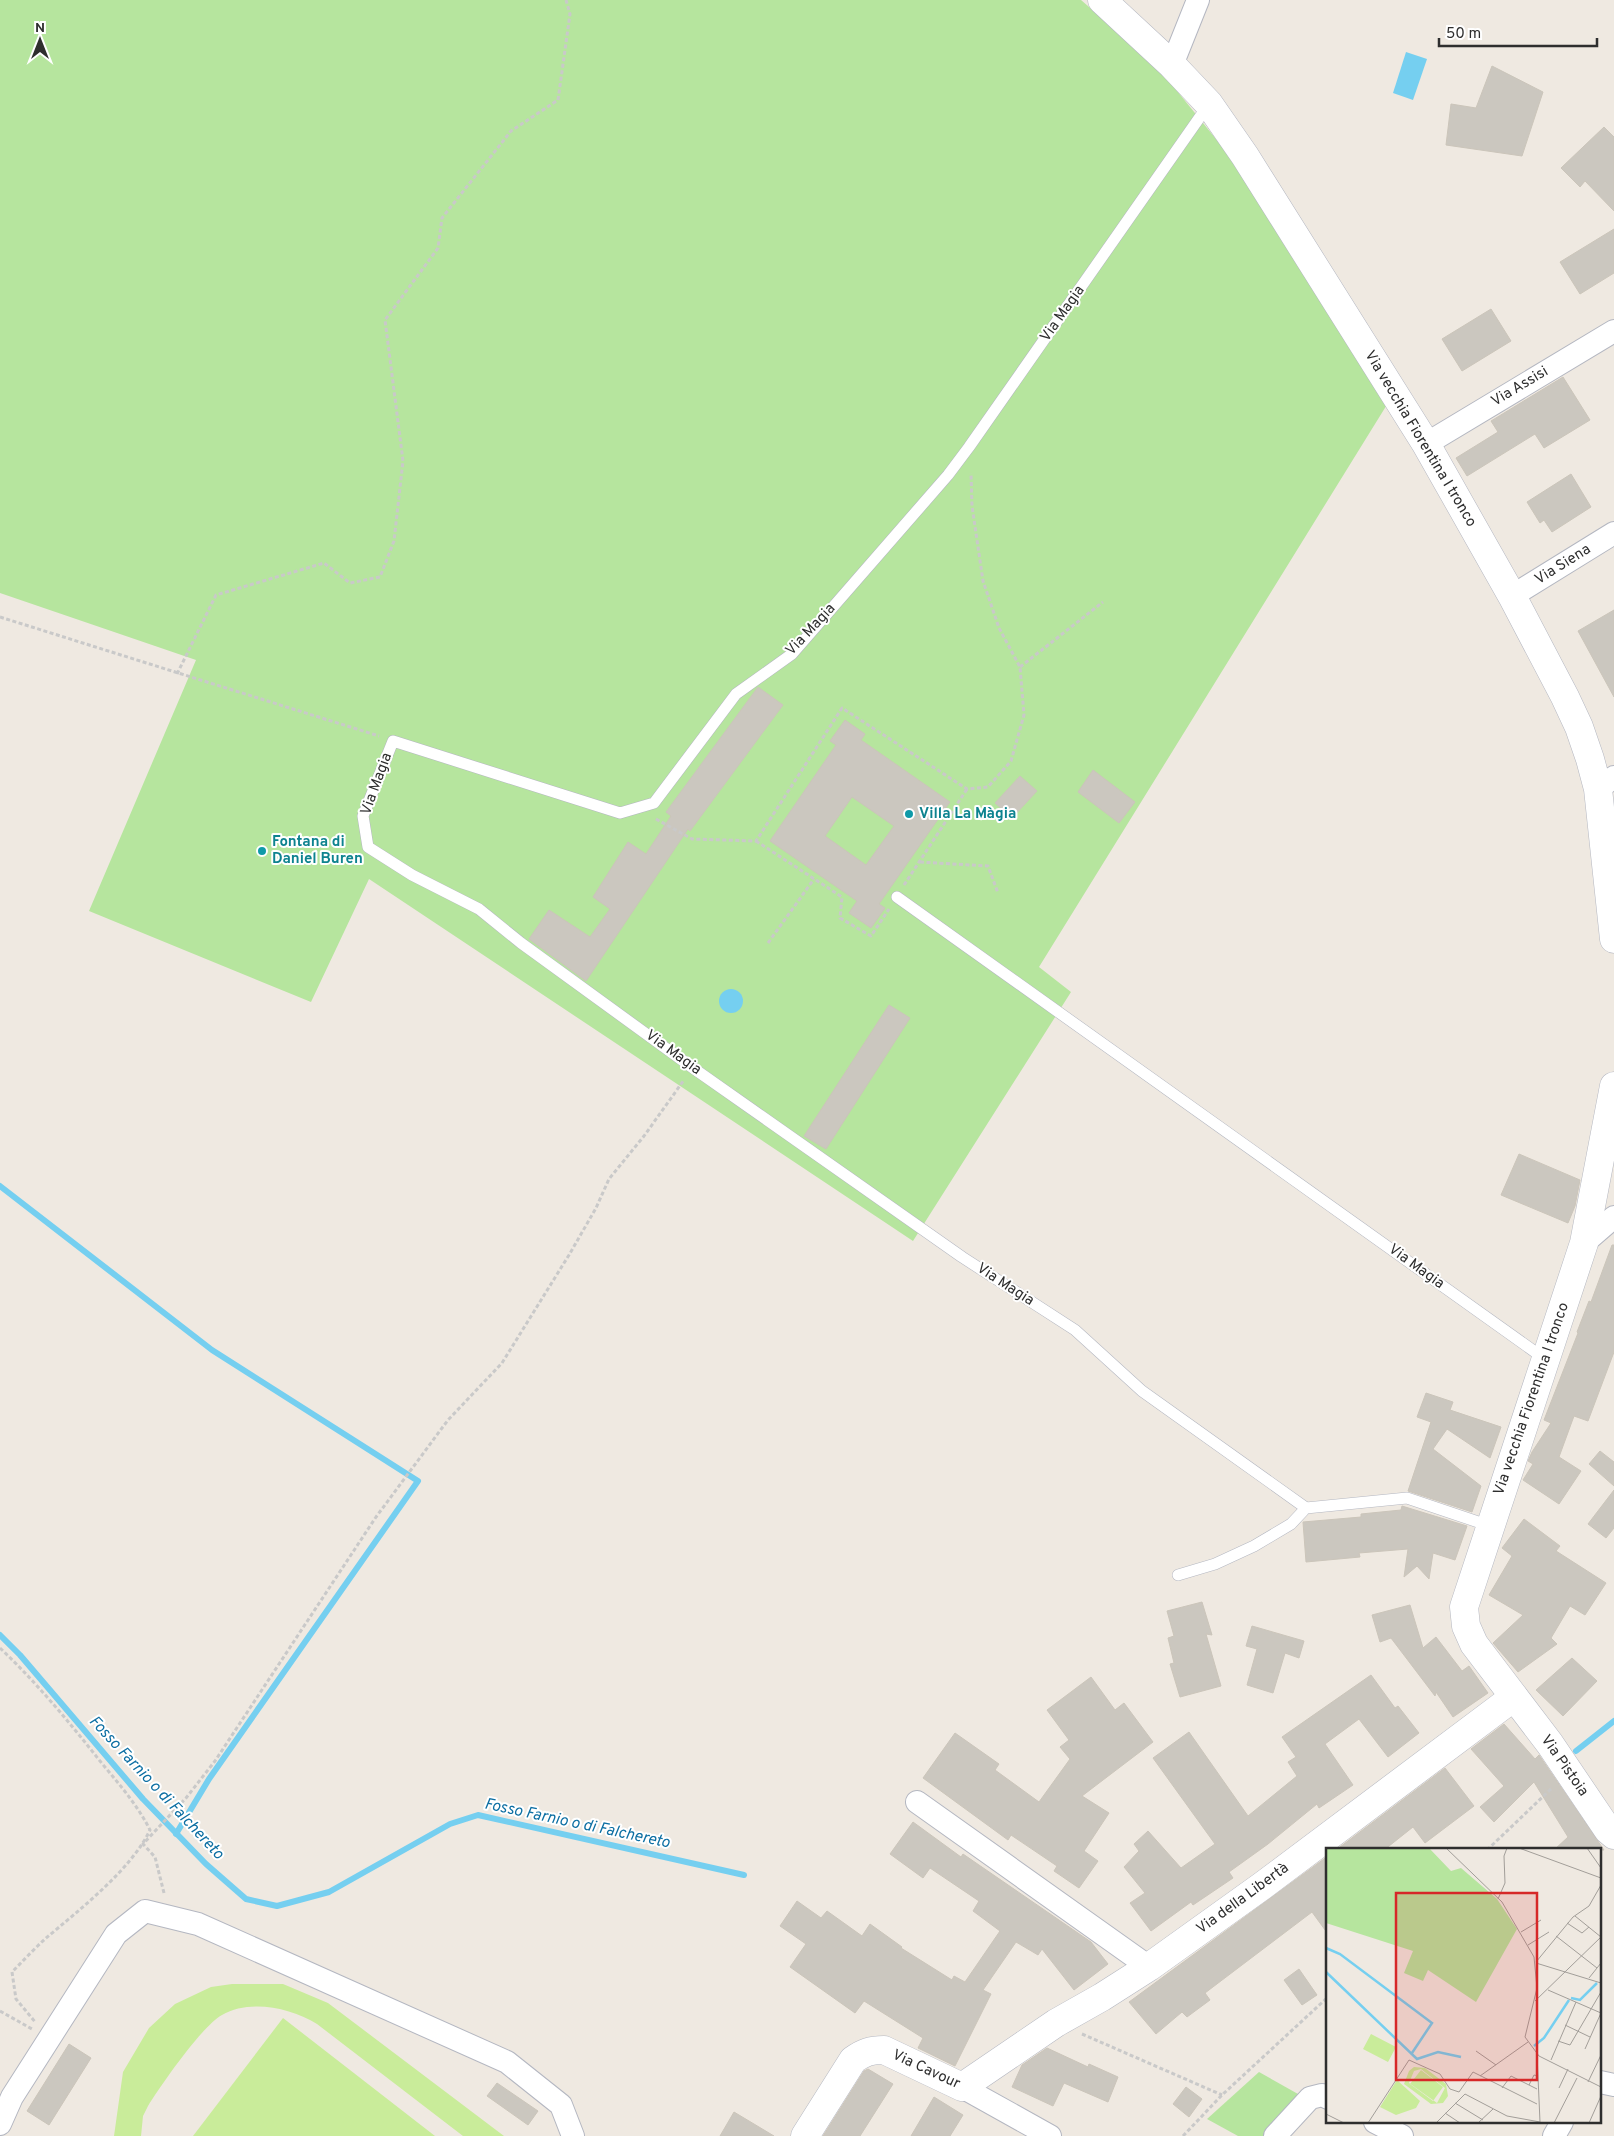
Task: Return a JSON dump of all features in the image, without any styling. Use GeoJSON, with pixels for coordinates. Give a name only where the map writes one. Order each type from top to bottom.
{"type":"FeatureCollection","features":[{"type":"Feature","properties":{"kind":"street","name":"Via vecchia Fiorentina I tronco"},"geometry":{"type":"LineString","coordinates":[[1102,0],[1172,65],[1209,104],[1245,156],[1426,444],[1512,596],[1579,727],[1606,792],[1614,939]]}},
{"type":"Feature","properties":{"kind":"street"},"geometry":{"type":"LineString","coordinates":[[1172,65],[1198,0]]}},
{"type":"Feature","properties":{"kind":"street","name":"Via Assisi"},"geometry":{"type":"LineString","coordinates":[[1426,444],[1614,330]]}},
{"type":"Feature","properties":{"kind":"street","name":"Via Siena"},"geometry":{"type":"LineString","coordinates":[[1512,596],[1614,533]]}},
{"type":"Feature","properties":{"kind":"street","name":"Via vecchia Fiorentina I tronco"},"geometry":{"type":"LineString","coordinates":[[1514,1697],[1474,1644],[1466,1626],[1464,1607],[1584,1243],[1614,1086]]}},
{"type":"Feature","properties":{"kind":"street"},"geometry":{"type":"LineString","coordinates":[[1584,1243],[1614,1217]]}},
{"type":"Feature","properties":{"kind":"street","name":"Via Pistoia"},"geometry":{"type":"LineString","coordinates":[[1514,1697],[1569,1770],[1611,1832]]}},
{"type":"Feature","properties":{"kind":"street","name":"Via della Libertà"},"geometry":{"type":"LineString","coordinates":[[962,2087],[1056,2023],[1149,1967],[1262,1886],[1514,1697]]}},
{"type":"Feature","properties":{"kind":"street"},"geometry":{"type":"LineString","coordinates":[[917,1802],[1149,1967]]}},
{"type":"Feature","properties":{"kind":"street"},"geometry":{"type":"LineString","coordinates":[[1611,1832],[1614,1856]]}},
{"type":"Feature","properties":{"kind":"street"},"geometry":{"type":"LineString","coordinates":[[0,2124],[12,2097],[116,1934],[144,1911],[184,1920],[207,1928],[507,2062],[561,2105],[573,2136]]}},
{"type":"Feature","properties":{"kind":"street","name":"Via Cavour"},"geometry":{"type":"LineString","coordinates":[[805,2136],[853,2060],[862,2053],[872,2050],[884,2050],[962,2087],[1050,2136]]}},
{"type":"Feature","properties":{"kind":"street"},"geometry":{"type":"LineString","coordinates":[[1275,2136],[1310,2098],[1322,2095],[1326,2097]]}},
{"type":"Feature","properties":{"kind":"street"},"geometry":{"type":"LineString","coordinates":[[1379,2124],[1402,2136]]}},
{"type":"Feature","properties":{"kind":"street"},"geometry":{"type":"LineString","coordinates":[[1554,2136],[1561,2124]]}},
{"type":"Feature","properties":{"kind":"lane","name":"Via Magia"},"geometry":{"type":"LineString","coordinates":[[1209,104],[970,447],[948,475],[792,654],[736,694],[654,803],[620,813],[393,741],[363,816],[368,847],[412,875],[479,908],[521,944],[694,1068],[962,1257],[1075,1330],[1142,1391],[1306,1508]]}},
{"type":"Feature","properties":{"kind":"lane","name":"Via Magia"},"geometry":{"type":"LineString","coordinates":[[897,897],[1545,1359]]}},
{"type":"Feature","properties":{"kind":"lane"},"geometry":{"type":"LineString","coordinates":[[1178,1575],[1215,1564],[1254,1546],[1290,1524],[1306,1508],[1407,1498],[1490,1526]]}},
{"type":"Feature","properties":{"kind":"path"},"geometry":{"type":"LineString","coordinates":[[177,674],[216,595],[324,564],[350,583],[380,577],[394,541],[403,461],[385,320],[438,248],[442,218],[511,131],[558,100],[570,14],[566,0]]}},
{"type":"Feature","properties":{"kind":"path"},"geometry":{"type":"LineString","coordinates":[[756,841],[842,708],[967,789],[988,786],[1011,761],[1024,715],[1020,667],[999,628],[983,581],[972,506],[970,447]]}},
{"type":"Feature","properties":{"kind":"path"},"geometry":{"type":"LineString","coordinates":[[1020,667],[1103,602]]}},
{"type":"Feature","properties":{"kind":"path"},"geometry":{"type":"LineString","coordinates":[[0,617],[393,741]]}},
{"type":"Feature","properties":{"kind":"path"},"geometry":{"type":"LineString","coordinates":[[636,808],[692,839],[756,841],[842,897],[840,918],[871,936],[967,789]]}},
{"type":"Feature","properties":{"kind":"path"},"geometry":{"type":"LineString","coordinates":[[920,862],[988,866],[998,893]]}},
{"type":"Feature","properties":{"kind":"path"},"geometry":{"type":"LineString","coordinates":[[768,944],[814,879]]}},
{"type":"Feature","properties":{"kind":"path"},"geometry":{"type":"LineString","coordinates":[[49,2039],[16,1999],[12,1972],[43,1941],[98,1894],[186,1798],[215,1761],[376,1518],[448,1420],[502,1363],[582,1231],[609,1179],[644,1136],[694,1068]]}},
{"type":"Feature","properties":{"kind":"path"},"geometry":{"type":"LineString","coordinates":[[0,1648],[20,1667],[75,1729],[141,1812],[150,1830],[143,1844]]}},
{"type":"Feature","properties":{"kind":"path"},"geometry":{"type":"LineString","coordinates":[[1490,1848],[1569,1770]]}},
{"type":"Feature","properties":{"kind":"path"},"geometry":{"type":"LineString","coordinates":[[143,1844],[155,1856],[164,1893],[177,1915],[184,1920]]}},
{"type":"Feature","properties":{"kind":"path"},"geometry":{"type":"LineString","coordinates":[[1183,2136],[1222,2095],[1326,1999]]}},
{"type":"Feature","properties":{"kind":"path"},"geometry":{"type":"LineString","coordinates":[[0,2011],[49,2039]]}},
{"type":"Feature","properties":{"kind":"path"},"geometry":{"type":"LineString","coordinates":[[1056,2023],[1222,2095]]}},
{"type":"Feature","properties":{"kind":"green space"},"geometry":{"type":"Polygon","coordinates":[[[0,0],[1081,0],[1156,65],[1237,165],[1388,403],[1039,967],[1071,992],[913,1241],[369,879],[311,1002],[89,911],[196,660],[0,593],[0,0]]]}},
{"type":"Feature","properties":{"kind":"green space"},"geometry":{"type":"Polygon","coordinates":[[[232,1984],[283,1984],[328,2003],[504,2136],[463,2136],[307,2018],[283,2010],[245,2007],[222,2015],[193,2043],[148,2106],[143,2116],[141,2136],[114,2136],[123,2072],[149,2028],[175,2004],[211,1987],[232,1984]]]}},
{"type":"Feature","properties":{"kind":"green space"},"geometry":{"type":"Polygon","coordinates":[[[283,2018],[435,2136],[193,2136],[283,2018]]]}},
{"type":"Feature","properties":{"kind":"green space"},"geometry":{"type":"Polygon","coordinates":[[[1259,2072],[1298,2094],[1263,2136],[1238,2136],[1207,2119],[1259,2072]]]}},
{"type":"Feature","properties":{"kind":"water"},"geometry":{"type":"Polygon","coordinates":[[[1406,52],[1427,59],[1413,100],[1393,93],[1406,52]]]}},
{"type":"Feature","properties":{"kind":"water"},"geometry":{"type":"Polygon","coordinates":[[[731,989],[736,990],[742,996],[742,1006],[736,1012],[731,1013],[726,1012],[720,1006],[719,1001],[720,996],[726,990],[731,989]]]}},
{"type":"Feature","properties":{"kind":"building"},"geometry":{"type":"Polygon","coordinates":[[[1492,66],[1543,92],[1522,156],[1446,145],[1451,104],[1476,108],[1492,66]]]}},
{"type":"Feature","properties":{"kind":"building"},"geometry":{"type":"Polygon","coordinates":[[[1604,127],[1614,137],[1614,211],[1585,181],[1580,187],[1561,168],[1604,127]]]}},
{"type":"Feature","properties":{"kind":"building"},"geometry":{"type":"Polygon","coordinates":[[[1614,229],[1614,273],[1580,294],[1560,262],[1614,229]]]}},
{"type":"Feature","properties":{"kind":"building"},"geometry":{"type":"Polygon","coordinates":[[[1491,309],[1511,341],[1462,371],[1442,339],[1491,309]]]}},
{"type":"Feature","properties":{"kind":"building"},"geometry":{"type":"Polygon","coordinates":[[[1563,377],[1590,420],[1544,448],[1535,434],[1467,476],[1456,458],[1498,432],[1491,421],[1563,377]]]}},
{"type":"Feature","properties":{"kind":"building"},"geometry":{"type":"Polygon","coordinates":[[[1571,474],[1591,507],[1552,532],[1544,520],[1540,523],[1527,502],[1571,474]]]}},
{"type":"Feature","properties":{"kind":"building"},"geometry":{"type":"Polygon","coordinates":[[[1614,610],[1614,697],[1578,631],[1614,610]]]}},
{"type":"Feature","properties":{"kind":"building"},"geometry":{"type":"Polygon","coordinates":[[[758,687],[783,705],[690,831],[688,829],[586,981],[529,939],[549,910],[590,937],[610,909],[593,897],[628,842],[646,854],[671,816],[666,812],[758,687]]]}},
{"type":"Feature","properties":{"kind":"building","name":"Villa La Màgia"},"geometry":{"type":"Polygon","coordinates":[[[845,720],[865,734],[861,740],[950,802],[879,904],[885,908],[871,928],[849,913],[857,901],[770,841],[836,745],[830,741],[845,720]],[[852,797],[825,836],[866,865],[894,826],[852,797]]]}},
{"type":"Feature","properties":{"kind":"building"},"geometry":{"type":"Polygon","coordinates":[[[1093,770],[1135,802],[1119,823],[1078,792],[1093,770]]]}},
{"type":"Feature","properties":{"kind":"building"},"geometry":{"type":"Polygon","coordinates":[[[1020,776],[1037,791],[1012,818],[995,803],[1020,776]]]}},
{"type":"Feature","properties":{"kind":"building"},"geometry":{"type":"Polygon","coordinates":[[[889,1005],[910,1018],[826,1149],[804,1136],[889,1005]]]}},
{"type":"Feature","properties":{"kind":"building"},"geometry":{"type":"Polygon","coordinates":[[[1519,1154],[1580,1180],[1575,1206],[1568,1223],[1501,1195],[1519,1154]]]}},
{"type":"Feature","properties":{"kind":"building"},"geometry":{"type":"Polygon","coordinates":[[[1612,1245],[1614,1245],[1614,1352],[1588,1421],[1574,1416],[1559,1457],[1581,1471],[1559,1504],[1523,1480],[1533,1464],[1528,1461],[1532,1452],[1551,1423],[1544,1420],[1612,1245]]]}},
{"type":"Feature","properties":{"kind":"building"},"geometry":{"type":"Polygon","coordinates":[[[1426,1393],[1453,1402],[1450,1410],[1501,1427],[1490,1458],[1447,1429],[1433,1449],[1481,1486],[1472,1512],[1408,1491],[1431,1422],[1417,1417],[1426,1393]]]}},
{"type":"Feature","properties":{"kind":"building"},"geometry":{"type":"Polygon","coordinates":[[[1600,1451],[1614,1462],[1614,1486],[1589,1464],[1600,1451]]]}},
{"type":"Feature","properties":{"kind":"building"},"geometry":{"type":"Polygon","coordinates":[[[1614,1490],[1614,1528],[1606,1538],[1588,1524],[1614,1490]]]}},
{"type":"Feature","properties":{"kind":"building"},"geometry":{"type":"Polygon","coordinates":[[[1402,1506],[1467,1526],[1455,1560],[1433,1553],[1429,1579],[1417,1566],[1404,1577],[1408,1549],[1359,1553],[1360,1557],[1306,1562],[1303,1522],[1361,1517],[1361,1514],[1401,1510],[1402,1506]]]}},
{"type":"Feature","properties":{"kind":"building"},"geometry":{"type":"Polygon","coordinates":[[[1524,1519],[1560,1546],[1556,1551],[1606,1583],[1585,1615],[1570,1606],[1551,1638],[1557,1644],[1518,1672],[1493,1643],[1523,1615],[1489,1595],[1512,1556],[1502,1548],[1524,1519]]]}},
{"type":"Feature","properties":{"kind":"building"},"geometry":{"type":"Polygon","coordinates":[[[1202,1602],[1212,1635],[1206,1634],[1221,1686],[1180,1697],[1170,1664],[1174,1663],[1168,1638],[1174,1636],[1167,1611],[1202,1602]]]}},
{"type":"Feature","properties":{"kind":"building"},"geometry":{"type":"Polygon","coordinates":[[[1410,1605],[1423,1648],[1436,1637],[1462,1671],[1469,1666],[1488,1693],[1453,1717],[1436,1692],[1435,1696],[1391,1638],[1380,1642],[1372,1615],[1410,1605]]]}},
{"type":"Feature","properties":{"kind":"building"},"geometry":{"type":"Polygon","coordinates":[[[1252,1626],[1304,1641],[1299,1658],[1285,1653],[1273,1693],[1247,1685],[1257,1649],[1246,1646],[1252,1626]]]}},
{"type":"Feature","properties":{"kind":"building"},"geometry":{"type":"Polygon","coordinates":[[[1572,1658],[1597,1681],[1563,1716],[1536,1690],[1572,1658]]]}},
{"type":"Feature","properties":{"kind":"building"},"geometry":{"type":"Polygon","coordinates":[[[1371,1675],[1395,1708],[1398,1706],[1419,1733],[1388,1757],[1359,1719],[1325,1744],[1353,1785],[1319,1808],[1317,1804],[1268,1844],[1229,1872],[1233,1878],[1193,1905],[1191,1902],[1151,1931],[1130,1903],[1145,1893],[1124,1867],[1139,1851],[1134,1844],[1148,1831],[1181,1868],[1215,1844],[1153,1758],[1189,1732],[1248,1816],[1297,1776],[1288,1762],[1296,1757],[1282,1737],[1371,1675]]]}},
{"type":"Feature","properties":{"kind":"building"},"geometry":{"type":"Polygon","coordinates":[[[1091,1677],[1115,1710],[1124,1703],[1153,1742],[1082,1796],[1109,1813],[1084,1851],[1098,1861],[1079,1888],[1054,1871],[1057,1866],[1011,1835],[1008,1840],[923,1778],[955,1733],[999,1764],[995,1770],[1039,1802],[1070,1759],[1060,1747],[1069,1740],[1047,1710],[1091,1677]]]}},
{"type":"Feature","properties":{"kind":"building"},"geometry":{"type":"Polygon","coordinates":[[[1504,1724],[1535,1759],[1539,1755],[1604,1850],[1602,1848],[1556,1848],[1568,1837],[1534,1782],[1494,1822],[1480,1807],[1504,1786],[1471,1749],[1504,1724]]]}},
{"type":"Feature","properties":{"kind":"building"},"geometry":{"type":"Polygon","coordinates":[[[1445,1768],[1474,1806],[1425,1843],[1413,1827],[1387,1848],[1339,1848],[1445,1768]]]}},
{"type":"Feature","properties":{"kind":"building"},"geometry":{"type":"Polygon","coordinates":[[[913,1822],[961,1857],[963,1854],[1091,1942],[1108,1964],[1074,1990],[1042,1949],[1038,1955],[1016,1942],[983,1990],[991,1994],[955,2066],[918,2048],[923,2038],[864,2001],[855,2013],[790,1967],[806,1944],[780,1926],[797,1901],[821,1918],[827,1911],[862,1936],[870,1924],[901,1948],[952,1980],[954,1976],[965,1982],[1000,1931],[973,1911],[979,1901],[930,1868],[923,1878],[890,1854],[913,1822]]]}},
{"type":"Feature","properties":{"kind":"building"},"geometry":{"type":"Polygon","coordinates":[[[1326,1857],[1326,1931],[1312,1912],[1205,1993],[1210,2000],[1187,2017],[1182,2012],[1156,2034],[1129,2002],[1326,1857]]]}},
{"type":"Feature","properties":{"kind":"building"},"geometry":{"type":"Polygon","coordinates":[[[1299,1969],[1317,1995],[1302,2005],[1284,1980],[1299,1969]]]}},
{"type":"Feature","properties":{"kind":"building"},"geometry":{"type":"Polygon","coordinates":[[[69,2044],[91,2058],[49,2125],[27,2111],[69,2044]]]}},
{"type":"Feature","properties":{"kind":"building"},"geometry":{"type":"Polygon","coordinates":[[[1047,2048],[1088,2067],[1089,2064],[1118,2077],[1108,2102],[1064,2083],[1053,2106],[1012,2087],[1022,2065],[1047,2048]]]}},
{"type":"Feature","properties":{"kind":"building"},"geometry":{"type":"Polygon","coordinates":[[[868,2069],[893,2084],[860,2136],[823,2136],[864,2071],[868,2069]]]}},
{"type":"Feature","properties":{"kind":"building"},"geometry":{"type":"Polygon","coordinates":[[[497,2083],[538,2111],[528,2125],[487,2096],[497,2083]]]}},
{"type":"Feature","properties":{"kind":"building"},"geometry":{"type":"Polygon","coordinates":[[[1186,2087],[1202,2099],[1189,2117],[1173,2104],[1186,2087]]]}},
{"type":"Feature","properties":{"kind":"building"},"geometry":{"type":"Polygon","coordinates":[[[934,2097],[963,2115],[950,2136],[911,2136],[934,2097]]]}},
{"type":"Feature","properties":{"kind":"building"},"geometry":{"type":"Polygon","coordinates":[[[734,2112],[774,2136],[720,2136],[734,2112]]]}},
{"type":"Feature","properties":{"kind":"waterway"},"geometry":{"type":"LineString","coordinates":[[0,1186],[212,1350],[418,1481],[209,1779],[176,1834]]}},
{"type":"Feature","properties":{"kind":"waterway","name":"Fosso Farnio o di Falchereto"},"geometry":{"type":"LineString","coordinates":[[0,1635],[20,1655],[143,1799],[206,1864],[246,1899],[277,1906],[329,1892],[450,1824],[478,1815],[744,1875]]}},
{"type":"Feature","properties":{"kind":"waterway","name":"Fosso Farnio o di Falchereto"},"geometry":{"type":"LineString","coordinates":[[1576,1751],[1614,1721]]}},
{"type":"Feature","properties":{"kind":"place","name":"Villa La Màgia"},"geometry":{"type":"Point","coordinates":[909,814]}},
{"type":"Feature","properties":{"kind":"place","name":"Fontana di Daniel Buren"},"geometry":{"type":"Point","coordinates":[262,851]}}]}
